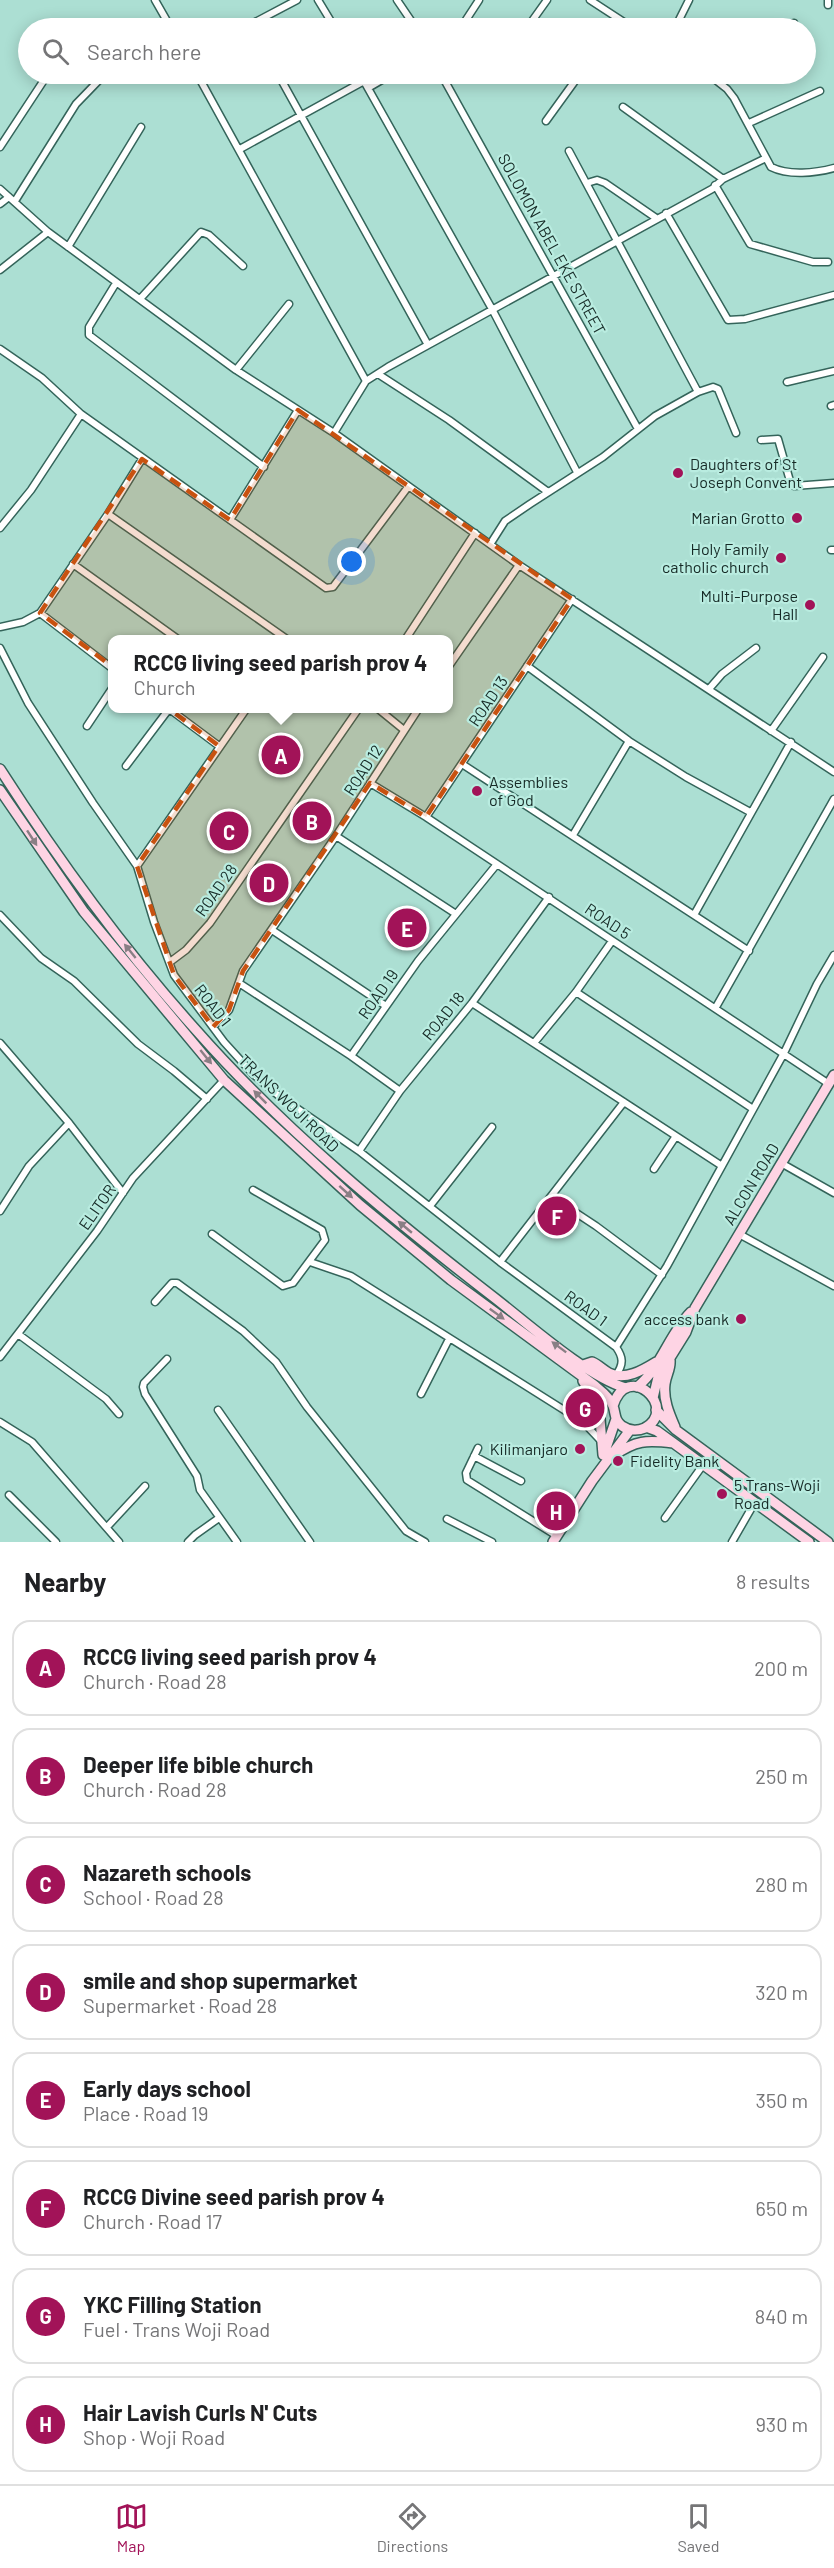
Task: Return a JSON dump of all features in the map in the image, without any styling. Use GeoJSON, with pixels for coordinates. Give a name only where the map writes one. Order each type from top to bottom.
{"type":"FeatureCollection","features":[{"type":"Feature","properties":{"kind":"main road","name":"TRANS WOJI ROAD"},"geometry":{"type":"LineString","coordinates":[[0,770],[47,841],[114,931],[195,1030],[236,1073],[380,1207],[581,1369],[613,1406]]}},
{"type":"Feature","properties":{"kind":"main road","name":"TRANS WOJI ROAD"},"geometry":{"type":"LineString","coordinates":[[0,790],[84,912],[224,1080],[360,1205],[451,1280],[581,1369],[614,1385],[626,1388]]}},
{"type":"Feature","properties":{"kind":"main road","name":"ALCON ROAD"},"geometry":{"type":"LineString","coordinates":[[695,1308],[831,1079]]}},
{"type":"Feature","properties":{"kind":"main road"},"geometry":{"type":"LineString","coordinates":[[653,1398],[658,1377],[686,1332],[695,1308]]}},
{"type":"Feature","properties":{"kind":"main road"},"geometry":{"type":"LineString","coordinates":[[637,1387],[648,1376],[683,1320],[695,1308]]}},
{"type":"Feature","properties":{"kind":"main road"},"geometry":{"type":"LineString","coordinates":[[670,1359],[671,1368],[665,1385],[665,1396],[668,1410],[678,1432]]}},
{"type":"Feature","properties":{"kind":"main road"},"geometry":{"type":"LineString","coordinates":[[605,1458],[600,1407],[581,1369],[592,1362],[609,1374],[631,1375],[658,1361]]}},
{"type":"Feature","properties":{"kind":"main road"},"geometry":{"type":"LineString","coordinates":[[656,1410],[651,1423],[646,1427],[630,1430],[620,1425],[613,1406],[620,1392],[626,1388],[637,1387],[647,1390],[653,1398],[656,1410],[678,1432],[828,1542]]}},
{"type":"Feature","properties":{"kind":"main road"},"geometry":{"type":"LineString","coordinates":[[605,1458],[616,1419]]}},
{"type":"Feature","properties":{"kind":"main road"},"geometry":{"type":"LineString","coordinates":[[646,1427],[657,1431],[809,1542]]}},
{"type":"Feature","properties":{"kind":"main road"},"geometry":{"type":"LineString","coordinates":[[555,1539],[605,1458],[630,1430]]}},
{"type":"Feature","properties":{"kind":"main road"},"geometry":{"type":"LineString","coordinates":[[605,1458],[636,1442],[674,1443]]}},
{"type":"Feature","properties":{"kind":"street"},"geometry":{"type":"LineString","coordinates":[[155,0],[165,18]]}},
{"type":"Feature","properties":{"kind":"street"},"geometry":{"type":"LineString","coordinates":[[263,18],[297,0]]}},
{"type":"Feature","properties":{"kind":"street"},"geometry":{"type":"LineString","coordinates":[[318,0],[328,18]]}},
{"type":"Feature","properties":{"kind":"street"},"geometry":{"type":"LineString","coordinates":[[397,0],[409,18]]}},
{"type":"Feature","properties":{"kind":"street"},"geometry":{"type":"LineString","coordinates":[[467,18],[479,0]]}},
{"type":"Feature","properties":{"kind":"street"},"geometry":{"type":"LineString","coordinates":[[534,18],[547,0]]}},
{"type":"Feature","properties":{"kind":"street"},"geometry":{"type":"LineString","coordinates":[[590,0],[616,18]]}},
{"type":"Feature","properties":{"kind":"street"},"geometry":{"type":"LineString","coordinates":[[680,18],[689,0]]}},
{"type":"Feature","properties":{"kind":"street"},"geometry":{"type":"LineString","coordinates":[[0,147],[41,84]]}},
{"type":"Feature","properties":{"kind":"street"},"geometry":{"type":"LineString","coordinates":[[0,204],[12,199],[76,104],[95,84]]}},
{"type":"Feature","properties":{"kind":"street"},"geometry":{"type":"LineString","coordinates":[[203,84],[366,381]]}},
{"type":"Feature","properties":{"kind":"street"},"geometry":{"type":"LineString","coordinates":[[284,84],[429,345]]}},
{"type":"Feature","properties":{"kind":"street"},"geometry":{"type":"LineString","coordinates":[[240,149],[359,84]]}},
{"type":"Feature","properties":{"kind":"street"},"geometry":{"type":"LineString","coordinates":[[366,84],[492,309],[577,472]]}},
{"type":"Feature","properties":{"kind":"street"},"geometry":{"type":"LineString","coordinates":[[368,88],[375,84]]}},
{"type":"Feature","properties":{"kind":"street","name":"SOLOMON ABEL EKE STREET"},"geometry":{"type":"LineString","coordinates":[[447,84],[638,429]]}},
{"type":"Feature","properties":{"kind":"street"},"geometry":{"type":"LineString","coordinates":[[546,121],[573,84]]}},
{"type":"Feature","properties":{"kind":"street"},"geometry":{"type":"LineString","coordinates":[[722,84],[749,123],[771,167],[779,170],[811,172],[834,168]]}},
{"type":"Feature","properties":{"kind":"street"},"geometry":{"type":"LineString","coordinates":[[749,123],[820,91]]}},
{"type":"Feature","properties":{"kind":"street"},"geometry":{"type":"LineString","coordinates":[[623,107],[723,179]]}},
{"type":"Feature","properties":{"kind":"street"},"geometry":{"type":"LineString","coordinates":[[68,247],[141,127]]}},
{"type":"Feature","properties":{"kind":"street"},"geometry":{"type":"LineString","coordinates":[[569,151],[698,392]]}},
{"type":"Feature","properties":{"kind":"street"},"geometry":{"type":"LineString","coordinates":[[334,434],[366,381],[616,240],[712,189],[723,179],[766,158]]}},
{"type":"Feature","properties":{"kind":"street"},"geometry":{"type":"LineString","coordinates":[[586,183],[597,180],[604,183],[656,218]]}},
{"type":"Feature","properties":{"kind":"street"},"geometry":{"type":"LineString","coordinates":[[715,185],[750,244],[813,262],[828,262]]}},
{"type":"Feature","properties":{"kind":"street"},"geometry":{"type":"LineString","coordinates":[[0,189],[48,232],[236,370],[334,434],[519,565],[834,772]]}},
{"type":"Feature","properties":{"kind":"street"},"geometry":{"type":"LineString","coordinates":[[666,213],[728,320],[745,319],[834,295]]}},
{"type":"Feature","properties":{"kind":"street"},"geometry":{"type":"LineString","coordinates":[[0,270],[48,232]]}},
{"type":"Feature","properties":{"kind":"street"},"geometry":{"type":"LineString","coordinates":[[140,299],[201,232],[209,236],[243,266]]}},
{"type":"Feature","properties":{"kind":"street"},"geometry":{"type":"LineString","coordinates":[[116,283],[88,327],[89,335],[264,466]]}},
{"type":"Feature","properties":{"kind":"street"},"geometry":{"type":"LineString","coordinates":[[236,370],[289,304]]}},
{"type":"Feature","properties":{"kind":"street"},"geometry":{"type":"LineString","coordinates":[[0,349],[42,378],[81,414],[142,459],[330,589],[408,487]]}},
{"type":"Feature","properties":{"kind":"street"},"geometry":{"type":"LineString","coordinates":[[787,382],[834,370]]}},
{"type":"Feature","properties":{"kind":"street"},"geometry":{"type":"LineString","coordinates":[[378,374],[449,420],[548,492]]}},
{"type":"Feature","properties":{"kind":"street"},"geometry":{"type":"LineString","coordinates":[[491,543],[505,521],[603,457],[638,429],[698,392],[713,387],[718,389],[736,433]]}},
{"type":"Feature","properties":{"kind":"street"},"geometry":{"type":"LineString","coordinates":[[230,520],[298,410]]}},
{"type":"Feature","properties":{"kind":"street"},"geometry":{"type":"LineString","coordinates":[[0,528],[31,490],[81,414]]}},
{"type":"Feature","properties":{"kind":"street"},"geometry":{"type":"LineString","coordinates":[[761,440],[778,439],[790,482],[794,486],[834,483]]}},
{"type":"Feature","properties":{"kind":"street"},"geometry":{"type":"LineString","coordinates":[[0,627],[23,622],[40,613],[108,514],[142,459]]}},
{"type":"Feature","properties":{"kind":"street"},"geometry":{"type":"LineString","coordinates":[[108,514],[282,635]]}},
{"type":"Feature","properties":{"kind":"street"},"geometry":{"type":"LineString","coordinates":[[408,635],[475,533]]}},
{"type":"Feature","properties":{"kind":"street"},"geometry":{"type":"LineString","coordinates":[[73,564],[173,635]]}},
{"type":"Feature","properties":{"kind":"street"},"geometry":{"type":"LineString","coordinates":[[453,660],[519,565]]}},
{"type":"Feature","properties":{"kind":"street","name":"ROAD 13"},"geometry":{"type":"LineString","coordinates":[[426,817],[572,599]]}},
{"type":"Feature","properties":{"kind":"street"},"geometry":{"type":"LineString","coordinates":[[40,613],[108,665]]}},
{"type":"Feature","properties":{"kind":"street","name":"ROAD 1"},"geometry":{"type":"LineString","coordinates":[[0,648],[28,703],[137,866],[154,922],[174,975],[213,1027],[253,1074],[279,1096],[359,1151],[500,1262],[616,1347],[622,1355],[622,1362],[616,1375]]}},
{"type":"Feature","properties":{"kind":"street"},"geometry":{"type":"LineString","coordinates":[[709,689],[722,674],[756,648]]}},
{"type":"Feature","properties":{"kind":"street"},"geometry":{"type":"LineString","coordinates":[[771,731],[823,657]]}},
{"type":"Feature","properties":{"kind":"street"},"geometry":{"type":"LineString","coordinates":[[527,666],[629,741],[686,777],[750,812]]}},
{"type":"Feature","properties":{"kind":"street"},"geometry":{"type":"LineString","coordinates":[[87,726],[108,694]]}},
{"type":"Feature","properties":{"kind":"street"},"geometry":{"type":"LineString","coordinates":[[126,766],[166,713]]}},
{"type":"Feature","properties":{"kind":"street"},"geometry":{"type":"LineString","coordinates":[[174,713],[219,746]]}},
{"type":"Feature","properties":{"kind":"street"},"geometry":{"type":"LineString","coordinates":[[137,866],[243,713]]}},
{"type":"Feature","properties":{"kind":"street","name":"ROAD 28"},"geometry":{"type":"LineString","coordinates":[[170,962],[186,950],[210,923],[356,713]]}},
{"type":"Feature","properties":{"kind":"street"},"geometry":{"type":"LineString","coordinates":[[383,713],[404,730]]}},
{"type":"Feature","properties":{"kind":"street","name":"ROAD 12"},"geometry":{"type":"LineString","coordinates":[[213,1027],[229,1011],[243,971],[336,836],[416,713]]}},
{"type":"Feature","properties":{"kind":"street"},"geometry":{"type":"LineString","coordinates":[[573,835],[629,741]]}},
{"type":"Feature","properties":{"kind":"street"},"geometry":{"type":"LineString","coordinates":[[694,915],[790,742]]}},
{"type":"Feature","properties":{"kind":"street"},"geometry":{"type":"LineString","coordinates":[[462,764],[749,951]]}},
{"type":"Feature","properties":{"kind":"street","name":"ROAD 5"},"geometry":{"type":"LineString","coordinates":[[370,783],[549,897],[612,941],[784,1053],[831,1079]]}},
{"type":"Feature","properties":{"kind":"street"},"geometry":{"type":"LineString","coordinates":[[716,1007],[834,799]]}},
{"type":"Feature","properties":{"kind":"street"},"geometry":{"type":"LineString","coordinates":[[336,836],[456,914]]}},
{"type":"Feature","properties":{"kind":"street","name":"ROAD 19"},"geometry":{"type":"LineString","coordinates":[[351,1056],[386,1006],[497,864]]}},
{"type":"Feature","properties":{"kind":"street","name":"ROAD 18"},"geometry":{"type":"LineString","coordinates":[[359,1151],[400,1091],[472,1002],[549,897]]}},
{"type":"Feature","properties":{"kind":"street"},"geometry":{"type":"LineString","coordinates":[[0,915],[41,958],[74,981],[138,1044],[207,1100]]}},
{"type":"Feature","properties":{"kind":"street"},"geometry":{"type":"LineString","coordinates":[[272,930],[386,1006]]}},
{"type":"Feature","properties":{"kind":"street"},"geometry":{"type":"LineString","coordinates":[[534,1043],[576,992],[612,941]]}},
{"type":"Feature","properties":{"kind":"street"},"geometry":{"type":"LineString","coordinates":[[616,1347],[662,1275],[784,1053],[817,984],[834,956]]}},
{"type":"Feature","properties":{"kind":"street"},"geometry":{"type":"LineString","coordinates":[[239,983],[400,1091]]}},
{"type":"Feature","properties":{"kind":"street"},"geometry":{"type":"LineString","coordinates":[[576,992],[753,1108]]}},
{"type":"Feature","properties":{"kind":"street"},"geometry":{"type":"LineString","coordinates":[[472,1002],[722,1166]]}},
{"type":"Feature","properties":{"kind":"street"},"geometry":{"type":"LineString","coordinates":[[0,1043],[69,1123],[123,1193]]}},
{"type":"Feature","properties":{"kind":"street","name":"ELITOR"},"geometry":{"type":"LineString","coordinates":[[0,1357],[143,1166],[224,1080]]}},
{"type":"Feature","properties":{"kind":"street"},"geometry":{"type":"LineString","coordinates":[[500,1262],[624,1102]]}},
{"type":"Feature","properties":{"kind":"street"},"geometry":{"type":"LineString","coordinates":[[0,1211],[28,1166],[69,1123]]}},
{"type":"Feature","properties":{"kind":"street"},"geometry":{"type":"LineString","coordinates":[[430,1206],[492,1126]]}},
{"type":"Feature","properties":{"kind":"street"},"geometry":{"type":"LineString","coordinates":[[654,1169],[676,1136]]}},
{"type":"Feature","properties":{"kind":"street"},"geometry":{"type":"LineString","coordinates":[[781,1163],[834,1193]]}},
{"type":"Feature","properties":{"kind":"street"},"geometry":{"type":"LineString","coordinates":[[212,1234],[285,1287],[293,1283],[325,1240],[322,1230],[253,1190]]}},
{"type":"Feature","properties":{"kind":"street"},"geometry":{"type":"LineString","coordinates":[[552,1197],[662,1275]]}},
{"type":"Feature","properties":{"kind":"street"},"geometry":{"type":"LineString","coordinates":[[739,1234],[834,1286]]}},
{"type":"Feature","properties":{"kind":"street"},"geometry":{"type":"LineString","coordinates":[[310,1262],[351,1276],[583,1422],[602,1443]]}},
{"type":"Feature","properties":{"kind":"street"},"geometry":{"type":"LineString","coordinates":[[155,1302],[171,1283],[177,1283],[243,1331],[276,1362],[307,1407],[405,1531],[425,1542]]}},
{"type":"Feature","properties":{"kind":"street"},"geometry":{"type":"LineString","coordinates":[[18,1334],[106,1399],[118,1414]]}},
{"type":"Feature","properties":{"kind":"street"},"geometry":{"type":"LineString","coordinates":[[421,1394],[449,1339]]}},
{"type":"Feature","properties":{"kind":"street"},"geometry":{"type":"LineString","coordinates":[[0,1344],[6,1349]]}},
{"type":"Feature","properties":{"kind":"street"},"geometry":{"type":"LineString","coordinates":[[167,1359],[143,1387],[153,1409],[197,1476],[200,1490],[237,1542]]}},
{"type":"Feature","properties":{"kind":"street"},"geometry":{"type":"LineString","coordinates":[[218,1410],[310,1542]]}},
{"type":"Feature","properties":{"kind":"street"},"geometry":{"type":"LineString","coordinates":[[0,1422],[32,1442],[119,1542]]}},
{"type":"Feature","properties":{"kind":"street"},"geometry":{"type":"LineString","coordinates":[[478,1448],[466,1473],[467,1480],[555,1539]]}},
{"type":"Feature","properties":{"kind":"street"},"geometry":{"type":"LineString","coordinates":[[474,1456],[521,1481]]}},
{"type":"Feature","properties":{"kind":"street"},"geometry":{"type":"LineString","coordinates":[[665,1518],[703,1465]]}},
{"type":"Feature","properties":{"kind":"street"},"geometry":{"type":"LineString","coordinates":[[107,1527],[145,1486]]}},
{"type":"Feature","properties":{"kind":"street"},"geometry":{"type":"LineString","coordinates":[[9,1495],[56,1542]]}},
{"type":"Feature","properties":{"kind":"street"},"geometry":{"type":"LineString","coordinates":[[732,1542],[754,1502]]}},
{"type":"Feature","properties":{"kind":"street"},"geometry":{"type":"LineString","coordinates":[[188,1542],[195,1534],[219,1518]]}},
{"type":"Feature","properties":{"kind":"street"},"geometry":{"type":"LineString","coordinates":[[447,1519],[492,1542]]}},
{"type":"Feature","properties":{"kind":"highlighted area"},"geometry":{"type":"Polygon","coordinates":[[[298,410],[572,599],[426,817],[370,783],[243,971],[229,1010],[213,1027],[174,975],[137,866],[219,746],[40,613],[142,459],[230,520],[298,410]]]}},
{"type":"Feature","properties":{"kind":"place","name":"Daughters of St Joseph Convent"},"geometry":{"type":"Point","coordinates":[678,473]}},
{"type":"Feature","properties":{"kind":"place","name":"Marian Grotto"},"geometry":{"type":"Point","coordinates":[797,518]}},
{"type":"Feature","properties":{"kind":"place","name":"Holy Family catholic church"},"geometry":{"type":"Point","coordinates":[781,558]}},
{"type":"Feature","properties":{"kind":"place","name":"Multi-Purpose Hall"},"geometry":{"type":"Point","coordinates":[810,605]}},
{"type":"Feature","properties":{"kind":"place","name":"RCCG living seed parish prov 4"},"geometry":{"type":"Point","coordinates":[281,755]}},
{"type":"Feature","properties":{"kind":"place","name":"Assemblies of God"},"geometry":{"type":"Point","coordinates":[477,791]}},
{"type":"Feature","properties":{"kind":"place","name":"Deeper life bible church"},"geometry":{"type":"Point","coordinates":[312,821]}},
{"type":"Feature","properties":{"kind":"place","name":"Nazareth schools"},"geometry":{"type":"Point","coordinates":[229,831]}},
{"type":"Feature","properties":{"kind":"place","name":"smile and shop supermarket"},"geometry":{"type":"Point","coordinates":[269,883]}},
{"type":"Feature","properties":{"kind":"place","name":"Early days school"},"geometry":{"type":"Point","coordinates":[407,928]}},
{"type":"Feature","properties":{"kind":"place","name":"RCCG Divine seed parish prov 4"},"geometry":{"type":"Point","coordinates":[557,1216]}},
{"type":"Feature","properties":{"kind":"place","name":"access bank"},"geometry":{"type":"Point","coordinates":[741,1319]}},
{"type":"Feature","properties":{"kind":"place","name":"YKC Filling Station"},"geometry":{"type":"Point","coordinates":[585,1408]}},
{"type":"Feature","properties":{"kind":"place","name":"Kilimanjaro"},"geometry":{"type":"Point","coordinates":[580,1449]}},
{"type":"Feature","properties":{"kind":"place","name":"Fidelity Bank"},"geometry":{"type":"Point","coordinates":[618,1461]}},
{"type":"Feature","properties":{"kind":"place","name":"5 Trans-Woji Road"},"geometry":{"type":"Point","coordinates":[722,1494]}},
{"type":"Feature","properties":{"kind":"place","name":"Hair Lavish Curls N' Cuts"},"geometry":{"type":"Point","coordinates":[556,1511]}}]}
